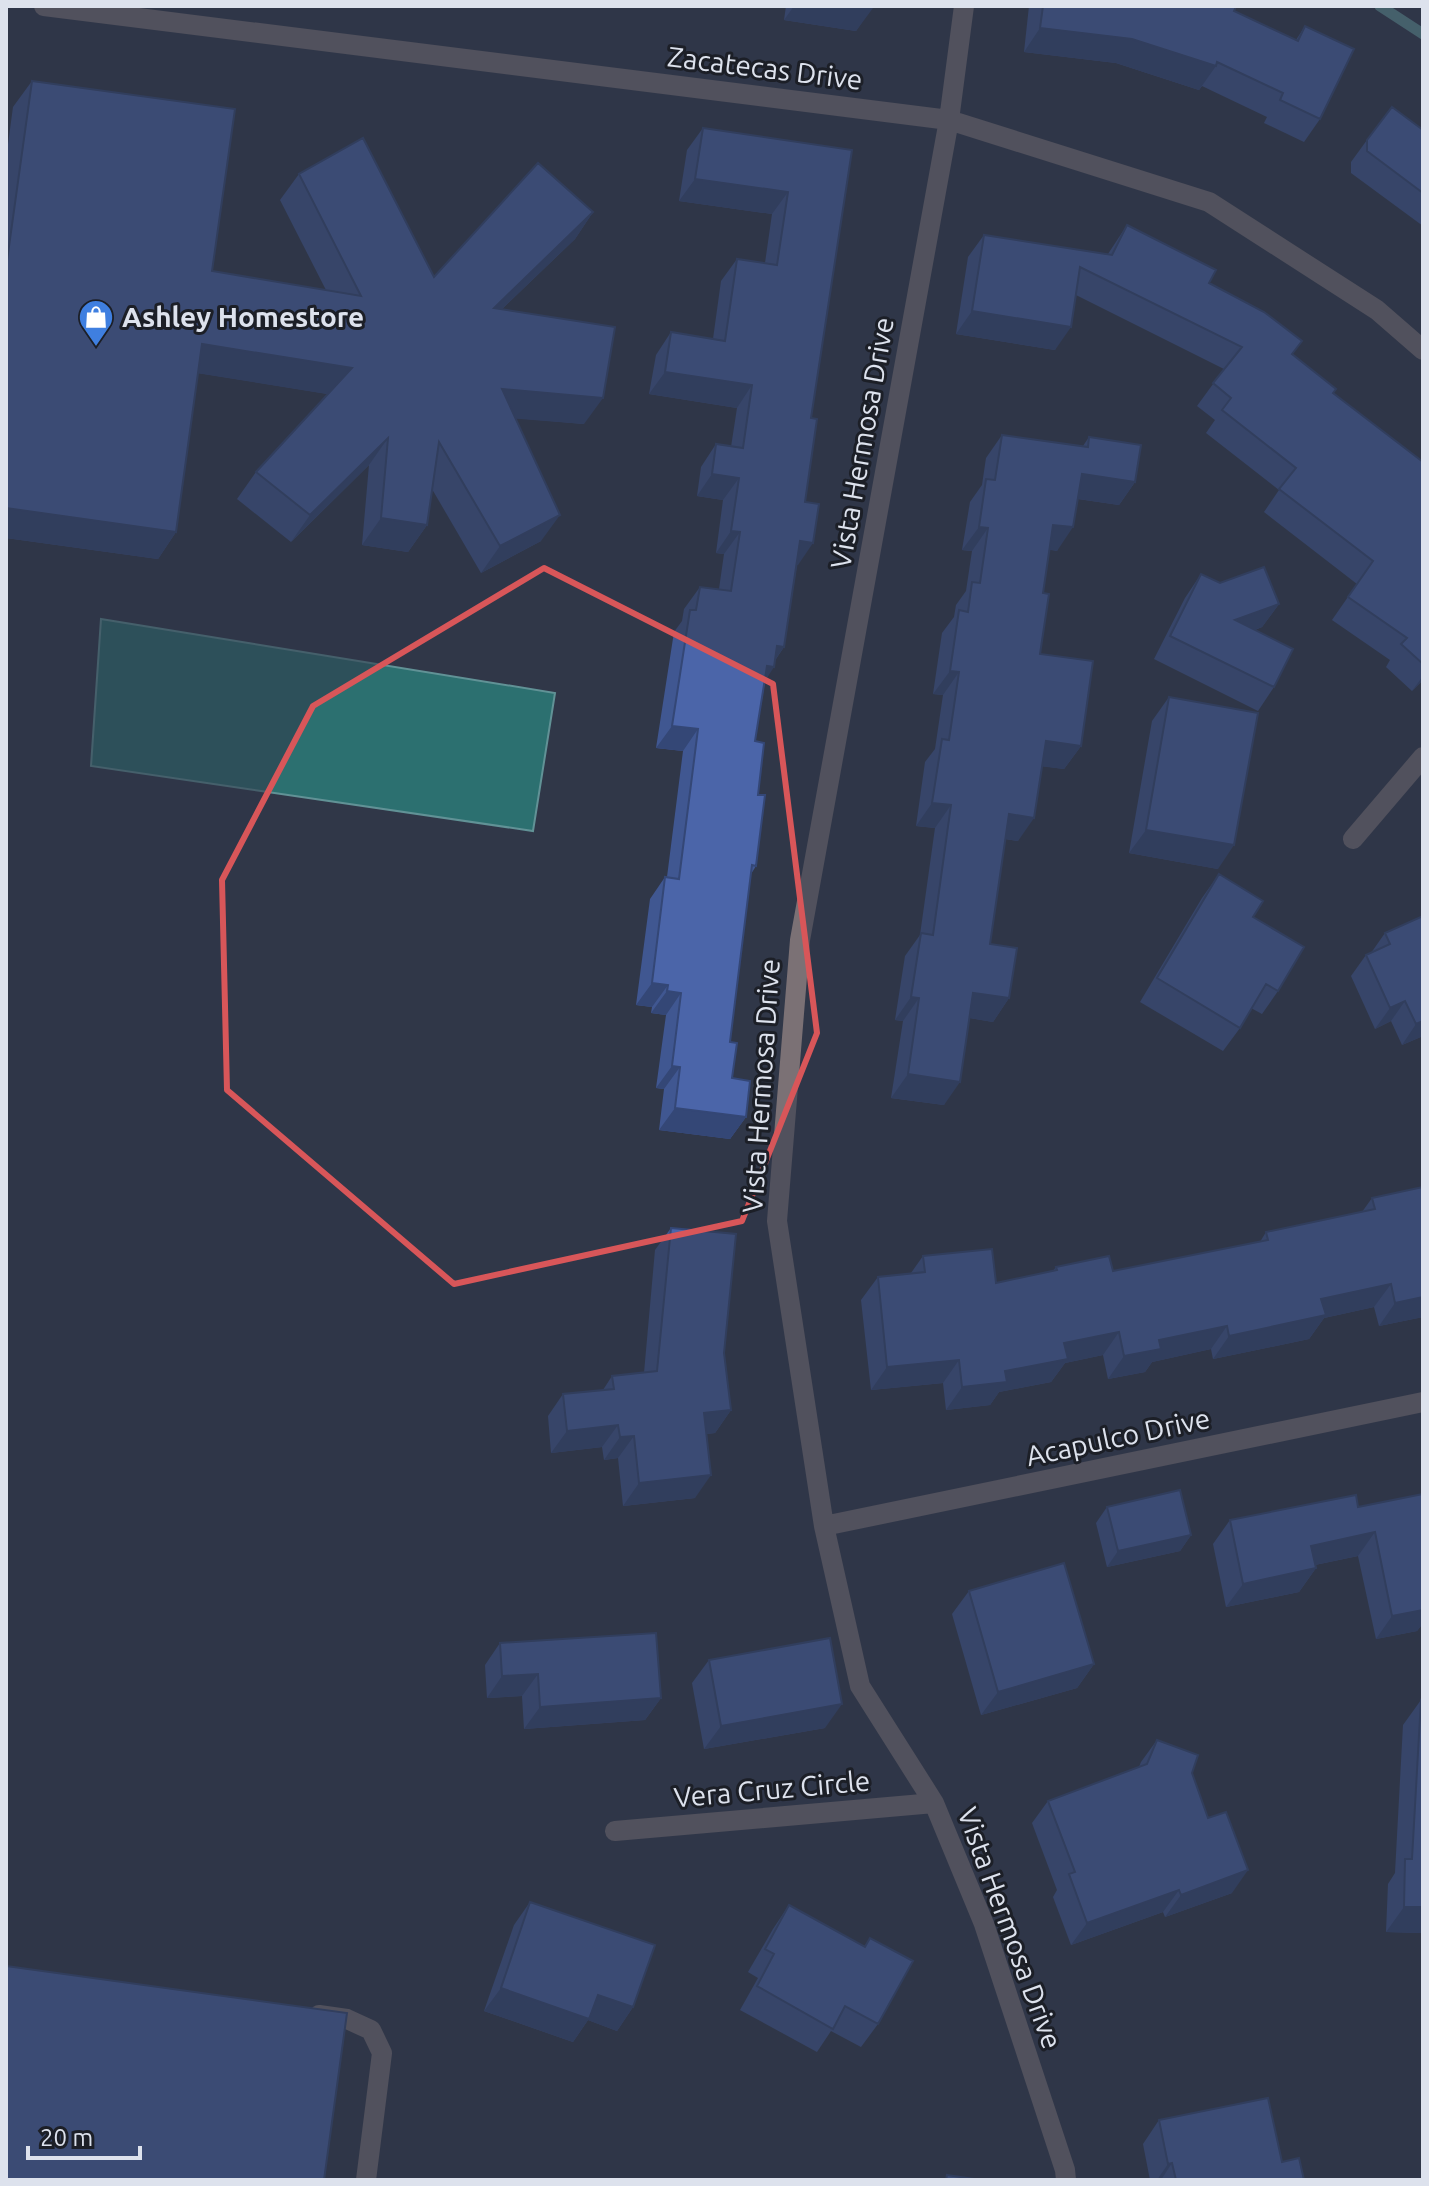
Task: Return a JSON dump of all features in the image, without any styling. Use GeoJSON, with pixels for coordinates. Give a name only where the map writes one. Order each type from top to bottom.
{"type":"FeatureCollection","features":[{"type":"Feature","properties":{"kind":"street","name":"Zacatecas Drive"},"geometry":{"type":"LineString","coordinates":[[44,6],[193,15],[949,120],[1209,202],[1377,310],[1423,350]]}},
{"type":"Feature","properties":{"kind":"street","name":"Vista Hermosa Drive"},"geometry":{"type":"LineString","coordinates":[[964,6],[949,120],[798,955],[777,1221],[824,1526],[860,1686],[934,1803],[984,1924],[1066,2180]]}},
{"type":"Feature","properties":{"kind":"street"},"geometry":{"type":"LineString","coordinates":[[1353,839],[1423,757]]}},
{"type":"Feature","properties":{"kind":"street","name":"Acapulco Drive"},"geometry":{"type":"LineString","coordinates":[[824,1526],[1423,1402]]}},
{"type":"Feature","properties":{"kind":"street","name":"Vera Cruz Circle"},"geometry":{"type":"LineString","coordinates":[[615,1831],[934,1803]]}},
{"type":"Feature","properties":{"kind":"street"},"geometry":{"type":"LineString","coordinates":[[301,2013],[347,2019],[371,2030],[382,2053],[366,2180]]}},
{"type":"Feature","properties":{"kind":"highlighted area"},"geometry":{"type":"Polygon","coordinates":[[[544,568],[773,684],[817,1033],[742,1221],[454,1284],[227,1090],[222,880],[313,706],[544,568]]]}},
{"type":"Feature","properties":{"kind":"shaded area"},"geometry":{"type":"Polygon","coordinates":[[[101,619],[555,693],[533,831],[91,766],[101,619]]]}},
{"type":"Feature","properties":{"kind":"building"},"geometry":{"type":"Polygon","coordinates":[[[1043,6],[1236,6],[1234,11],[1298,41],[1305,26],[1354,49],[1320,119],[1280,100],[1283,93],[1217,62],[1216,66],[1132,39],[1040,28],[1043,6]]]}},
{"type":"Feature","properties":{"kind":"building"},"geometry":{"type":"Polygon","coordinates":[[[32,81],[235,109],[212,271],[361,296],[299,174],[363,138],[434,277],[538,163],[593,212],[494,308],[615,327],[603,398],[502,389],[560,515],[500,546],[439,442],[427,525],[381,518],[388,438],[310,515],[256,472],[352,368],[202,344],[176,532],[6,508],[6,268],[32,81]]]}},
{"type":"Feature","properties":{"kind":"building"},"geometry":{"type":"Polygon","coordinates":[[[1392,107],[1423,130],[1423,193],[1367,151],[1367,140],[1392,107]]]}},
{"type":"Feature","properties":{"kind":"building"},"geometry":{"type":"Polygon","coordinates":[[[703,128],[852,150],[811,418],[817,419],[805,502],[819,504],[813,543],[800,541],[784,647],[777,646],[774,667],[767,666],[755,741],[764,743],[758,795],[765,795],[756,866],[752,865],[730,1042],[737,1043],[732,1078],[750,1081],[746,1117],[675,1108],[680,1067],[672,1066],[681,993],[667,991],[668,985],[652,983],[665,877],[679,879],[698,729],[672,726],[690,610],[696,610],[700,587],[731,591],[740,532],[731,531],[739,478],[712,474],[716,444],[743,448],[752,385],[665,372],[671,332],[725,341],[737,259],[777,265],[788,192],[695,179],[703,128]]]}},
{"type":"Feature","properties":{"kind":"building"},"geometry":{"type":"Polygon","coordinates":[[[1127,225],[1216,270],[1209,283],[1264,312],[1302,341],[1292,354],[1336,389],[1333,393],[1423,462],[1423,664],[1401,644],[1407,638],[1348,597],[1373,561],[1279,489],[1296,468],[1222,410],[1231,398],[1213,383],[1242,347],[1080,267],[1071,327],[972,311],[984,235],[1112,255],[1127,225]]]}},
{"type":"Feature","properties":{"kind":"building"},"geometry":{"type":"Polygon","coordinates":[[[1002,435],[1088,447],[1089,437],[1141,445],[1135,482],[1082,474],[1073,527],[1053,525],[1043,593],[1049,594],[1040,654],[1093,661],[1081,746],[1046,741],[1034,818],[1009,814],[990,944],[1017,948],[1009,998],[973,993],[960,1082],[908,1074],[919,998],[911,997],[921,933],[933,935],[951,805],[932,803],[942,739],[949,740],[959,672],[950,671],[959,610],[968,612],[972,582],[980,583],[988,528],[979,527],[986,479],[995,480],[1002,435]]]}},
{"type":"Feature","properties":{"kind":"building"},"geometry":{"type":"Polygon","coordinates":[[[1264,567],[1279,604],[1235,620],[1293,649],[1274,687],[1170,636],[1201,574],[1220,583],[1264,567]]]}},
{"type":"Feature","properties":{"kind":"building"},"geometry":{"type":"Polygon","coordinates":[[[1169,697],[1258,713],[1234,845],[1146,830],[1169,697]]]}},
{"type":"Feature","properties":{"kind":"building"},"geometry":{"type":"Polygon","coordinates":[[[1219,874],[1263,901],[1253,917],[1304,947],[1278,991],[1266,984],[1240,1028],[1157,978],[1219,874]]]}},
{"type":"Feature","properties":{"kind":"building"},"geometry":{"type":"Polygon","coordinates":[[[1423,916],[1423,1021],[1416,1024],[1405,1001],[1390,1008],[1366,955],[1390,944],[1385,933],[1423,916]]]}},
{"type":"Feature","properties":{"kind":"building"},"geometry":{"type":"Polygon","coordinates":[[[1423,1187],[1423,1297],[1395,1303],[1391,1284],[1321,1299],[1326,1315],[1229,1336],[1227,1326],[1159,1340],[1161,1349],[1124,1356],[1119,1332],[1064,1343],[1068,1359],[1005,1371],[1007,1382],[962,1387],[959,1360],[887,1367],[878,1277],[925,1272],[923,1256],[992,1249],[996,1283],[1109,1256],[1113,1271],[1268,1240],[1266,1232],[1375,1209],[1372,1198],[1423,1187]]]}},
{"type":"Feature","properties":{"kind":"building"},"geometry":{"type":"Polygon","coordinates":[[[671,1228],[736,1234],[724,1353],[731,1410],[704,1413],[711,1475],[639,1483],[634,1436],[620,1437],[618,1425],[567,1431],[563,1394],[614,1389],[612,1376],[657,1371],[671,1228]]]}},
{"type":"Feature","properties":{"kind":"building"},"geometry":{"type":"Polygon","coordinates":[[[1180,1490],[1191,1535],[1118,1551],[1107,1507],[1180,1490]]]}},
{"type":"Feature","properties":{"kind":"building"},"geometry":{"type":"Polygon","coordinates":[[[1423,1494],[1423,1610],[1392,1616],[1375,1532],[1311,1546],[1316,1568],[1243,1584],[1230,1520],[1356,1495],[1358,1507],[1423,1494]]]}},
{"type":"Feature","properties":{"kind":"building"},"geometry":{"type":"Polygon","coordinates":[[[1064,1563],[1094,1664],[998,1692],[969,1591],[1064,1563]]]}},
{"type":"Feature","properties":{"kind":"building"},"geometry":{"type":"Polygon","coordinates":[[[656,1633],[661,1698],[540,1707],[538,1674],[502,1676],[500,1643],[656,1633]]]}},
{"type":"Feature","properties":{"kind":"building"},"geometry":{"type":"Polygon","coordinates":[[[830,1638],[842,1704],[721,1726],[709,1660],[830,1638]]]}},
{"type":"Feature","properties":{"kind":"building"},"geometry":{"type":"Polygon","coordinates":[[[1421,1700],[1423,1907],[1404,1907],[1405,1859],[1412,1859],[1421,1700]]]}},
{"type":"Feature","properties":{"kind":"building"},"geometry":{"type":"Polygon","coordinates":[[[1157,1740],[1198,1755],[1192,1773],[1208,1818],[1226,1812],[1248,1870],[1181,1895],[1179,1890],[1087,1923],[1069,1874],[1075,1872],[1048,1801],[1147,1764],[1157,1740]]]}},
{"type":"Feature","properties":{"kind":"building"},"geometry":{"type":"Polygon","coordinates":[[[530,1902],[655,1945],[633,2007],[598,1995],[589,2019],[501,1988],[530,1902]]]}},
{"type":"Feature","properties":{"kind":"building"},"geometry":{"type":"Polygon","coordinates":[[[789,1905],[865,1947],[870,1938],[913,1961],[878,2024],[845,2006],[833,2029],[757,1986],[774,1954],[765,1949],[789,1905]]]}},
{"type":"Feature","properties":{"kind":"building"},"geometry":{"type":"Polygon","coordinates":[[[6,1966],[347,2013],[324,2180],[6,2180],[6,1966]]]}},
{"type":"Feature","properties":{"kind":"building"},"geometry":{"type":"Polygon","coordinates":[[[1268,2098],[1282,2162],[1299,2158],[1304,2180],[1176,2180],[1172,2163],[1168,2164],[1159,2120],[1268,2098]]]}},
{"type":"Feature","properties":{"kind":"building"},"geometry":{"type":"Polygon","coordinates":[[[947,2175],[981,2180],[946,2180],[947,2175]]]}},
{"type":"Feature","properties":{"kind":"waterway"},"geometry":{"type":"LineString","coordinates":[[1380,6],[1423,34]]}},
{"type":"Feature","properties":{"kind":"place","name":"Ashley Homestore"},"geometry":{"type":"Point","coordinates":[96,348]}}]}
